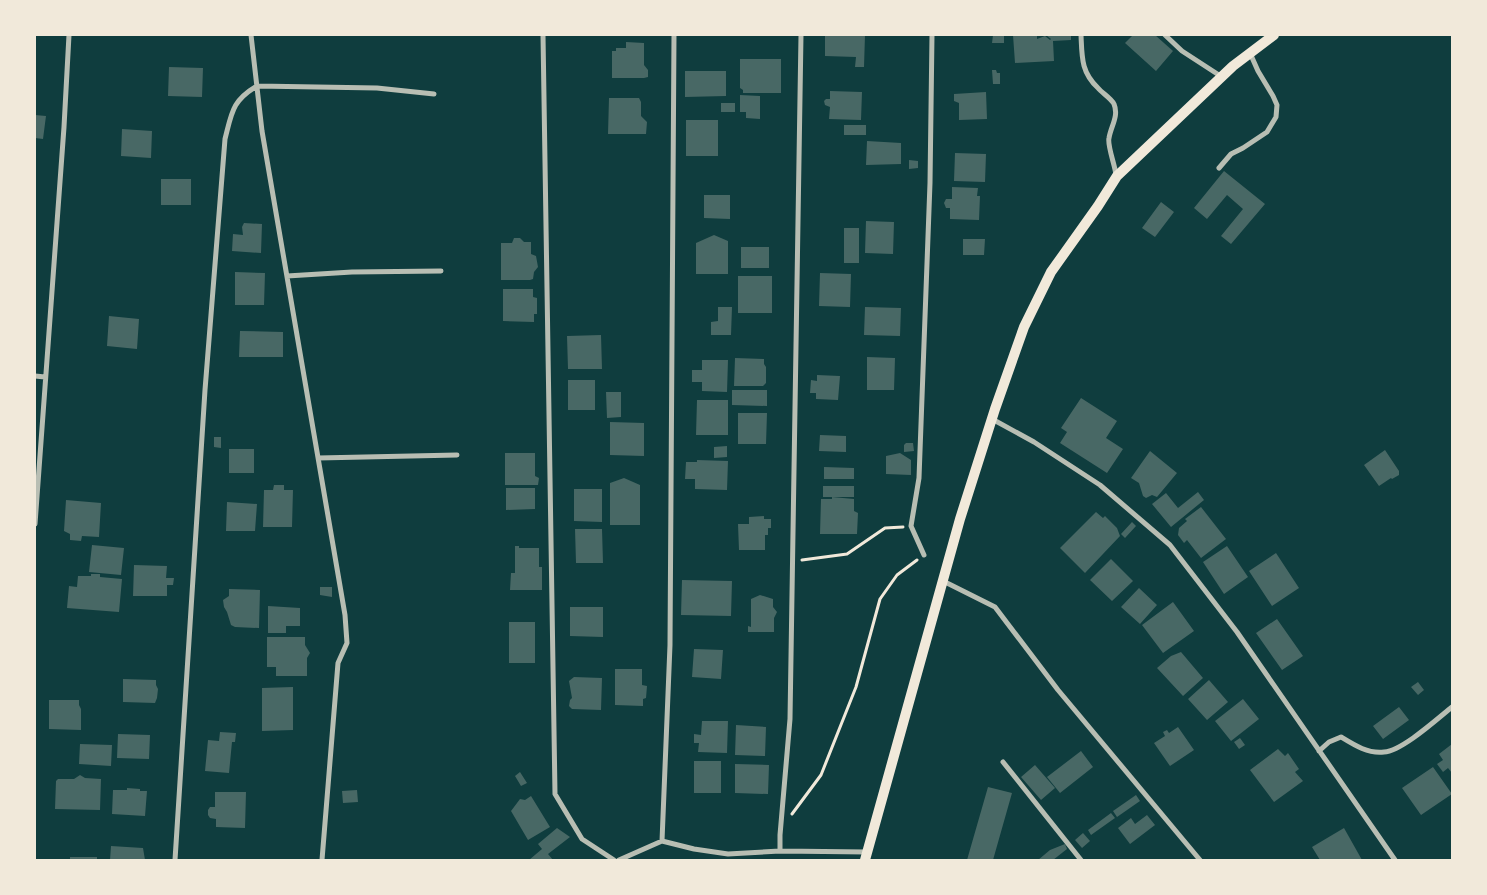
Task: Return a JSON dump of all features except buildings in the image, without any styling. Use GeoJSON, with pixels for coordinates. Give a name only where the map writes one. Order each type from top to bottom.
{"type":"FeatureCollection","features":[{"type":"Feature","properties":{"kind":"main road"},"geometry":{"type":"LineString","coordinates":[[866,856],[960,519],[1024,327],[1051,272],[1117,176],[1222,77],[1274,35]]}},
{"type":"Feature","properties":{"kind":"street"},"geometry":{"type":"LineString","coordinates":[[35,524],[69,35]]}},
{"type":"Feature","properties":{"kind":"street"},"geometry":{"type":"LineString","coordinates":[[251,35],[262,131],[345,615],[347,643],[338,663],[322,860]]}},
{"type":"Feature","properties":{"kind":"street"},"geometry":{"type":"LineString","coordinates":[[543,35],[556,794],[582,839],[614,860]]}},
{"type":"Feature","properties":{"kind":"street"},"geometry":{"type":"LineString","coordinates":[[662,841],[670,644],[674,35]]}},
{"type":"Feature","properties":{"kind":"street"},"geometry":{"type":"LineString","coordinates":[[780,851],[780,831],[790,719],[801,35]]}},
{"type":"Feature","properties":{"kind":"street"},"geometry":{"type":"LineString","coordinates":[[924,555],[911,526],[919,478],[930,183],[932,35]]}},
{"type":"Feature","properties":{"kind":"street"},"geometry":{"type":"LineString","coordinates":[[1082,35],[1084,68],[1088,79],[1113,103],[1116,115],[1108,138],[1108,146],[1113,157],[1117,176]]}},
{"type":"Feature","properties":{"kind":"street"},"geometry":{"type":"LineString","coordinates":[[1165,35],[1182,51],[1222,77]]}},
{"type":"Feature","properties":{"kind":"street"},"geometry":{"type":"LineString","coordinates":[[1219,168],[1231,154],[1267,132],[1276,117],[1277,105],[1250,54]]}},
{"type":"Feature","properties":{"kind":"street"},"geometry":{"type":"LineString","coordinates":[[175,860],[205,390],[225,139],[233,108],[244,94],[257,86],[377,88],[434,94]]}},
{"type":"Feature","properties":{"kind":"street"},"geometry":{"type":"LineString","coordinates":[[287,276],[352,272],[441,271]]}},
{"type":"Feature","properties":{"kind":"street"},"geometry":{"type":"LineString","coordinates":[[35,376],[45,377]]}},
{"type":"Feature","properties":{"kind":"street"},"geometry":{"type":"LineString","coordinates":[[992,419],[1034,442],[1100,486],[1170,545],[1237,632],[1396,860]]}},
{"type":"Feature","properties":{"kind":"street"},"geometry":{"type":"LineString","coordinates":[[318,458],[457,455]]}},
{"type":"Feature","properties":{"kind":"street"},"geometry":{"type":"LineString","coordinates":[[943,581],[995,607],[1058,690],[1200,860]]}},
{"type":"Feature","properties":{"kind":"street"},"geometry":{"type":"LineString","coordinates":[[1319,751],[1329,742],[1341,737],[1354,745],[1370,751],[1385,752],[1400,747],[1452,708]]}},
{"type":"Feature","properties":{"kind":"street"},"geometry":{"type":"LineString","coordinates":[[1004,762],[1081,860]]}},
{"type":"Feature","properties":{"kind":"street"},"geometry":{"type":"LineString","coordinates":[[619,860],[662,841],[694,849],[728,854],[780,851],[866,856]]}},
{"type":"Feature","properties":{"kind":"path"},"geometry":{"type":"LineString","coordinates":[[793,561],[847,554],[885,528],[911,526]]}},
{"type":"Feature","properties":{"kind":"path"},"geometry":{"type":"LineString","coordinates":[[780,831],[821,775],[856,687],[880,599],[897,575],[924,555]]}}]}
